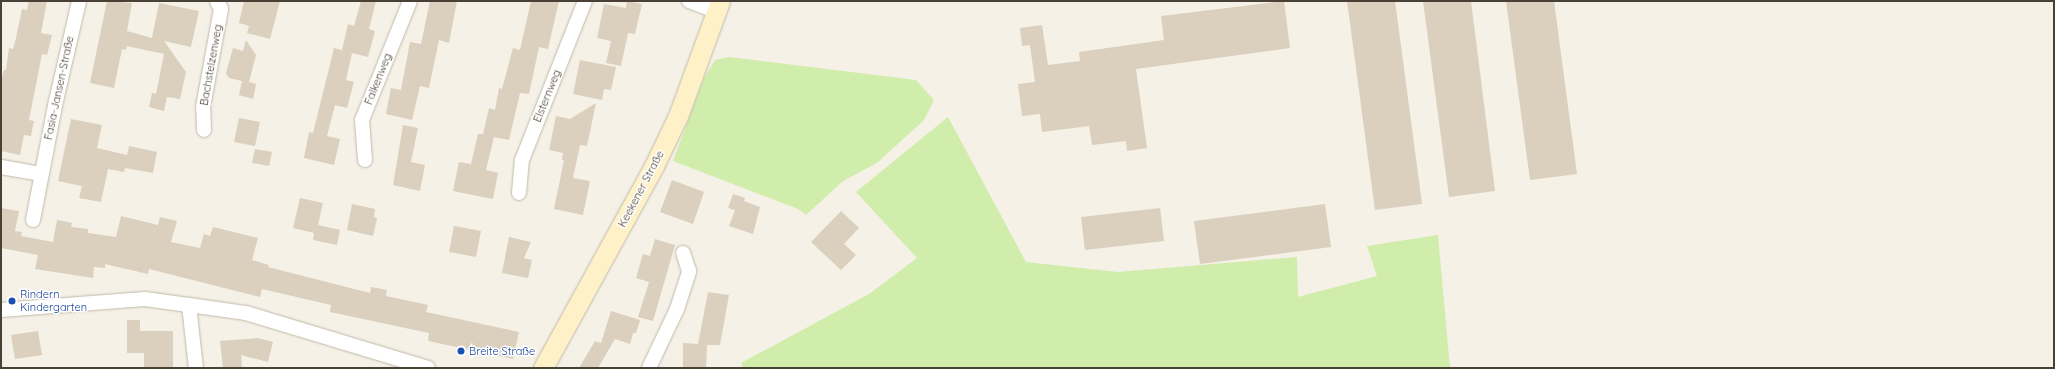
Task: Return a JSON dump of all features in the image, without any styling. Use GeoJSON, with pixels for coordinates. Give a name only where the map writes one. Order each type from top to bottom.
{"type":"FeatureCollection","features":[{"type":"Feature","properties":{"kind":"main road","name":"Keekener Straße"},"geometry":{"type":"LineString","coordinates":[[543,368],[654,166],[678,116],[718,6]]}},
{"type":"Feature","properties":{"kind":"street","name":"Fasia-Jansen-Straße"},"geometry":{"type":"LineString","coordinates":[[33,220],[40,174],[78,1]]}},
{"type":"Feature","properties":{"kind":"street","name":"Bachstelzenweg"},"geometry":{"type":"LineString","coordinates":[[204,130],[203,107],[221,9],[217,1]]}},
{"type":"Feature","properties":{"kind":"street","name":"Falkenweg"},"geometry":{"type":"LineString","coordinates":[[365,160],[362,120],[410,1]]}},
{"type":"Feature","properties":{"kind":"street","name":"Elsternweg"},"geometry":{"type":"LineString","coordinates":[[519,193],[522,160],[585,1]]}},
{"type":"Feature","properties":{"kind":"street"},"geometry":{"type":"LineString","coordinates":[[689,1],[718,6]]}},
{"type":"Feature","properties":{"kind":"street"},"geometry":{"type":"LineString","coordinates":[[1,167],[40,174]]}},
{"type":"Feature","properties":{"kind":"street"},"geometry":{"type":"LineString","coordinates":[[649,368],[677,309],[689,271],[683,253]]}},
{"type":"Feature","properties":{"kind":"street"},"geometry":{"type":"LineString","coordinates":[[1,310],[146,299],[246,313],[428,368]]}},
{"type":"Feature","properties":{"kind":"street"},"geometry":{"type":"LineString","coordinates":[[189,305],[196,368]]}},
{"type":"Feature","properties":{"kind":"green space"},"geometry":{"type":"Polygon","coordinates":[[[729,57],[916,80],[934,100],[924,120],[877,163],[843,181],[806,215],[798,209],[673,161],[704,78],[715,60],[729,57]]]}},
{"type":"Feature","properties":{"kind":"green space"},"geometry":{"type":"Polygon","coordinates":[[[948,117],[1026,262],[1118,272],[1297,257],[1298,297],[1377,276],[1367,246],[1438,235],[1450,368],[743,368],[741,363],[869,294],[917,258],[856,192],[948,117]]]}},
{"type":"Feature","properties":{"kind":"building"},"geometry":{"type":"Polygon","coordinates":[[[29,1],[47,1],[41,33],[52,35],[47,55],[42,54],[29,120],[34,121],[31,136],[24,135],[20,155],[1,151],[1,81],[4,70],[6,70],[9,48],[13,49],[22,9],[27,10],[29,1]]]}},
{"type":"Feature","properties":{"kind":"building"},"geometry":{"type":"Polygon","coordinates":[[[107,1],[132,3],[127,31],[152,38],[159,3],[199,11],[191,47],[164,41],[186,72],[180,99],[167,97],[164,111],[149,107],[152,93],[156,94],[164,54],[127,46],[126,50],[122,49],[114,88],[90,83],[107,1]]]}},
{"type":"Feature","properties":{"kind":"building"},"geometry":{"type":"Polygon","coordinates":[[[244,1],[280,1],[270,39],[247,33],[249,26],[239,23],[244,1]]]}},
{"type":"Feature","properties":{"kind":"building"},"geometry":{"type":"Polygon","coordinates":[[[361,1],[376,1],[369,29],[375,31],[368,57],[352,53],[346,80],[354,82],[347,108],[335,105],[327,136],[340,139],[334,165],[304,158],[309,132],[313,133],[334,48],[342,50],[348,24],[354,26],[361,1]]]}},
{"type":"Feature","properties":{"kind":"building"},"geometry":{"type":"Polygon","coordinates":[[[430,1],[457,1],[449,43],[439,40],[429,88],[420,86],[412,120],[386,114],[391,88],[401,90],[410,42],[421,44],[430,1]]]}},
{"type":"Feature","properties":{"kind":"building"},"geometry":{"type":"Polygon","coordinates":[[[531,1],[559,1],[548,49],[539,47],[529,94],[520,93],[509,140],[494,137],[486,170],[498,173],[493,199],[453,191],[459,162],[471,164],[478,134],[483,134],[489,108],[495,110],[499,88],[502,89],[513,48],[520,50],[531,1]]]}},
{"type":"Feature","properties":{"kind":"building"},"geometry":{"type":"Polygon","coordinates":[[[627,1],[642,4],[635,34],[628,33],[621,66],[606,63],[611,41],[597,38],[604,4],[626,8],[627,1]]]}},
{"type":"Feature","properties":{"kind":"building"},"geometry":{"type":"Polygon","coordinates":[[[1284,1],[1290,48],[1136,69],[1147,148],[1127,151],[1126,141],[1092,145],[1089,126],[1042,132],[1040,114],[1022,116],[1018,84],[1035,82],[1030,45],[1022,46],[1020,28],[1042,25],[1048,65],[1080,61],[1079,52],[1164,40],[1161,16],[1284,1]]]}},
{"type":"Feature","properties":{"kind":"building"},"geometry":{"type":"Polygon","coordinates":[[[1347,1],[1395,1],[1422,204],[1375,210],[1347,1]]]}},
{"type":"Feature","properties":{"kind":"building"},"geometry":{"type":"Polygon","coordinates":[[[1423,1],[1471,1],[1495,191],[1449,197],[1423,1]]]}},
{"type":"Feature","properties":{"kind":"building"},"geometry":{"type":"Polygon","coordinates":[[[1506,1],[1554,1],[1577,174],[1530,180],[1506,1]]]}},
{"type":"Feature","properties":{"kind":"building"},"geometry":{"type":"Polygon","coordinates":[[[246,40],[256,55],[249,82],[256,84],[253,99],[239,95],[242,81],[229,78],[226,73],[233,48],[243,51],[246,40]]]}},
{"type":"Feature","properties":{"kind":"building"},"geometry":{"type":"Polygon","coordinates":[[[580,60],[616,67],[611,90],[604,89],[602,100],[573,94],[580,60]]]}},
{"type":"Feature","properties":{"kind":"building"},"geometry":{"type":"Polygon","coordinates":[[[596,103],[587,146],[580,145],[573,178],[590,181],[583,215],[554,209],[564,160],[562,160],[563,153],[549,150],[556,116],[570,119],[596,103]]]}},
{"type":"Feature","properties":{"kind":"building"},"geometry":{"type":"Polygon","coordinates":[[[239,118],[260,122],[255,146],[234,142],[239,118]]]}},
{"type":"Feature","properties":{"kind":"building"},"geometry":{"type":"Polygon","coordinates":[[[71,119],[102,125],[97,148],[127,155],[129,146],[157,152],[153,173],[125,168],[124,172],[108,169],[101,202],[79,198],[82,186],[58,181],[71,119]]]}},
{"type":"Feature","properties":{"kind":"building"},"geometry":{"type":"Polygon","coordinates":[[[403,125],[418,128],[411,162],[425,165],[420,191],[393,185],[403,125]]]}},
{"type":"Feature","properties":{"kind":"building"},"geometry":{"type":"Polygon","coordinates":[[[255,149],[272,152],[269,166],[252,163],[255,149]]]}},
{"type":"Feature","properties":{"kind":"building"},"geometry":{"type":"Polygon","coordinates":[[[672,180],[704,192],[693,224],[660,212],[672,180]]]}},
{"type":"Feature","properties":{"kind":"building"},"geometry":{"type":"Polygon","coordinates":[[[733,194],[745,198],[744,201],[760,207],[753,234],[729,226],[735,210],[728,208],[733,194]]]}},
{"type":"Feature","properties":{"kind":"building"},"geometry":{"type":"Polygon","coordinates":[[[300,198],[323,203],[318,225],[340,230],[337,245],[313,240],[314,233],[293,228],[300,198]]]}},
{"type":"Feature","properties":{"kind":"building"},"geometry":{"type":"Polygon","coordinates":[[[352,204],[375,209],[374,217],[377,218],[373,236],[347,230],[352,204]]]}},
{"type":"Feature","properties":{"kind":"building"},"geometry":{"type":"Polygon","coordinates":[[[1325,204],[1331,247],[1200,264],[1194,221],[1325,204]]]}},
{"type":"Feature","properties":{"kind":"building"},"geometry":{"type":"Polygon","coordinates":[[[1,208],[19,211],[15,231],[22,232],[21,236],[53,242],[57,220],[72,223],[71,227],[88,229],[88,233],[116,237],[121,216],[158,225],[160,217],[177,221],[171,242],[200,248],[204,234],[210,236],[213,227],[258,238],[252,260],[269,265],[268,267],[370,293],[371,287],[387,290],[386,296],[428,305],[426,312],[519,332],[513,359],[428,341],[429,333],[330,312],[331,305],[262,289],[260,297],[149,269],[148,274],[105,264],[105,268],[94,267],[93,278],[35,269],[38,255],[1,248],[1,208]]]}},
{"type":"Feature","properties":{"kind":"building"},"geometry":{"type":"Polygon","coordinates":[[[1160,208],[1164,241],[1085,250],[1081,217],[1160,208]]]}},
{"type":"Feature","properties":{"kind":"building"},"geometry":{"type":"Polygon","coordinates":[[[841,211],[859,228],[844,244],[856,255],[841,270],[811,242],[841,211]]]}},
{"type":"Feature","properties":{"kind":"building"},"geometry":{"type":"Polygon","coordinates":[[[454,226],[481,231],[476,257],[449,252],[454,226]]]}},
{"type":"Feature","properties":{"kind":"building"},"geometry":{"type":"Polygon","coordinates":[[[509,237],[531,242],[524,258],[532,260],[528,278],[502,273],[509,237]]]}},
{"type":"Feature","properties":{"kind":"building"},"geometry":{"type":"Polygon","coordinates":[[[655,239],[675,245],[653,321],[638,317],[649,282],[636,278],[643,254],[650,256],[655,239]]]}},
{"type":"Feature","properties":{"kind":"building"},"geometry":{"type":"Polygon","coordinates":[[[708,292],[729,295],[720,345],[707,345],[706,368],[683,368],[683,343],[698,344],[708,292]]]}},
{"type":"Feature","properties":{"kind":"building"},"geometry":{"type":"Polygon","coordinates":[[[611,311],[640,320],[636,333],[633,333],[630,344],[615,339],[598,368],[579,368],[595,341],[601,343],[611,311]]]}},
{"type":"Feature","properties":{"kind":"building"},"geometry":{"type":"Polygon","coordinates":[[[127,320],[140,320],[140,331],[173,331],[173,368],[144,368],[144,353],[127,353],[127,320]]]}},
{"type":"Feature","properties":{"kind":"building"},"geometry":{"type":"Polygon","coordinates":[[[38,331],[42,355],[15,359],[11,335],[38,331]]]}},
{"type":"Feature","properties":{"kind":"building"},"geometry":{"type":"Polygon","coordinates":[[[258,338],[273,342],[268,362],[241,355],[242,368],[223,368],[220,341],[258,338]]]}},
{"type":"Feature","properties":{"kind":"place","name":"Rindern Kindergarten"},"geometry":{"type":"Point","coordinates":[12,301]}},
{"type":"Feature","properties":{"kind":"place","name":"Breite Straße"},"geometry":{"type":"Point","coordinates":[461,351]}}]}
